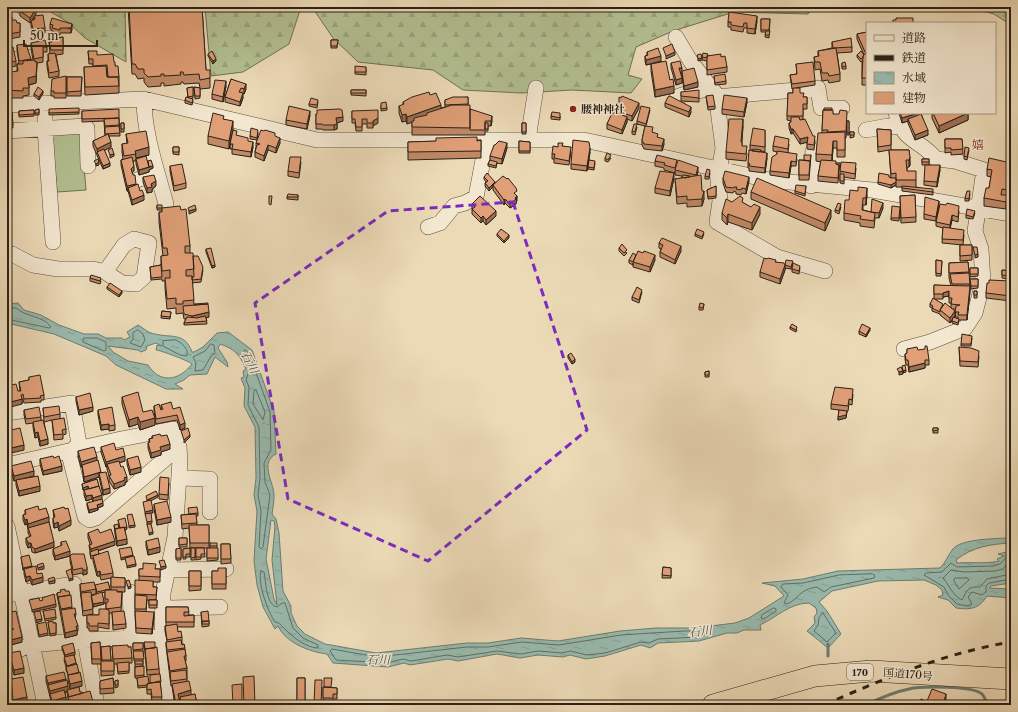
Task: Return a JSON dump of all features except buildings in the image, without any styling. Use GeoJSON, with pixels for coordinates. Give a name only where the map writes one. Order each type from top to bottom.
{"type":"FeatureCollection","features":[{"type":"Feature","properties":{"kind":"highway","name":"国道170号"},"geometry":{"type":"LineString","coordinates":[[713,705],[815,676],[857,672],[871,671],[1011,679]]}},
{"type":"Feature","properties":{"kind":"street"},"geometry":{"type":"LineString","coordinates":[[7,19],[12,18],[26,29],[28,41]]}},
{"type":"Feature","properties":{"kind":"street"},"geometry":{"type":"LineString","coordinates":[[676,37],[691,62],[713,92],[723,148],[720,166],[717,170],[720,201],[718,222],[777,257],[825,271]]}},
{"type":"Feature","properties":{"kind":"street"},"geometry":{"type":"LineString","coordinates":[[7,45],[50,38]]}},
{"type":"Feature","properties":{"kind":"street"},"geometry":{"type":"LineString","coordinates":[[528,139],[536,88]]}},
{"type":"Feature","properties":{"kind":"street"},"geometry":{"type":"LineString","coordinates":[[677,97],[682,94],[696,93],[818,88],[821,108],[842,108]]}},
{"type":"Feature","properties":{"kind":"street"},"geometry":{"type":"LineString","coordinates":[[144,99],[145,117],[157,173],[166,204]]}},
{"type":"Feature","properties":{"kind":"street"},"geometry":{"type":"LineString","coordinates":[[7,105],[144,99],[317,140],[584,140],[717,170],[769,180],[811,186],[872,190],[1011,214]]}},
{"type":"Feature","properties":{"kind":"street"},"geometry":{"type":"LineString","coordinates":[[45,103],[45,128],[53,242]]}},
{"type":"Feature","properties":{"kind":"street"},"geometry":{"type":"LineString","coordinates":[[866,130],[888,126],[898,120],[914,142],[927,148],[936,159],[955,161],[984,170],[975,231],[981,249],[983,282],[978,304],[971,321],[965,328],[959,331],[930,342],[904,349]]}},
{"type":"Feature","properties":{"kind":"street"},"geometry":{"type":"LineString","coordinates":[[7,131],[85,126],[87,128],[88,166]]}},
{"type":"Feature","properties":{"kind":"street"},"geometry":{"type":"LineString","coordinates":[[428,227],[440,222],[454,206],[465,203],[476,197],[483,160],[490,140]]}},
{"type":"Feature","properties":{"kind":"street"},"geometry":{"type":"LineString","coordinates":[[811,186],[813,151]]}},
{"type":"Feature","properties":{"kind":"street"},"geometry":{"type":"LineString","coordinates":[[137,180],[157,173]]}},
{"type":"Feature","properties":{"kind":"street"},"geometry":{"type":"LineString","coordinates":[[7,254],[12,254],[33,265],[58,269],[93,269],[105,272]]}},
{"type":"Feature","properties":{"kind":"street"},"geometry":{"type":"LineString","coordinates":[[7,413],[72,403],[79,444],[70,452],[70,458],[85,517],[90,520],[96,518],[179,447]]}},
{"type":"Feature","properties":{"kind":"street"},"geometry":{"type":"LineString","coordinates":[[7,465],[70,452],[121,438],[173,429],[179,447],[179,478],[175,537],[163,593],[162,637],[166,705]]}},
{"type":"Feature","properties":{"kind":"street"},"geometry":{"type":"LineString","coordinates":[[179,478],[210,480],[207,506]]}},
{"type":"Feature","properties":{"kind":"street"},"geometry":{"type":"LineString","coordinates":[[7,526],[14,594],[32,645],[45,705]]}},
{"type":"Feature","properties":{"kind":"street"},"geometry":{"type":"LineString","coordinates":[[169,570],[207,575],[226,569]]}},
{"type":"Feature","properties":{"kind":"street"},"geometry":{"type":"LineString","coordinates":[[14,594],[74,584],[97,705]]}},
{"type":"Feature","properties":{"kind":"street"},"geometry":{"type":"LineString","coordinates":[[130,592],[132,639]]}},
{"type":"Feature","properties":{"kind":"street"},"geometry":{"type":"LineString","coordinates":[[163,608],[199,613],[220,607]]}},
{"type":"Feature","properties":{"kind":"street"},"geometry":{"type":"LineString","coordinates":[[7,657],[24,647],[32,645],[84,640],[162,637]]}},
{"type":"Feature","properties":{"kind":"highlighted area"},"geometry":{"type":"Polygon","coordinates":[[[513,202],[587,430],[428,561],[288,499],[255,303],[388,211],[513,202]]]}},
{"type":"Feature","properties":{"kind":"green space"},"geometry":{"type":"Polygon","coordinates":[[[42,7],[125,7],[126,62],[85,38],[68,22],[42,7]]]}},
{"type":"Feature","properties":{"kind":"green space"},"geometry":{"type":"Polygon","coordinates":[[[205,7],[301,7],[289,44],[243,72],[211,76],[205,7]]]}},
{"type":"Feature","properties":{"kind":"green space"},"geometry":{"type":"Polygon","coordinates":[[[312,7],[814,7],[808,14],[734,12],[673,31],[636,47],[628,75],[642,79],[631,93],[572,90],[521,93],[463,90],[433,70],[358,62],[333,38],[312,7]]]}},
{"type":"Feature","properties":{"kind":"green space"},"geometry":{"type":"Polygon","coordinates":[[[970,7],[1011,7],[1011,25],[994,14],[970,7]]]}},
{"type":"Feature","properties":{"kind":"green space"},"geometry":{"type":"Polygon","coordinates":[[[81,131],[86,190],[57,192],[52,134],[81,131]]]}},
{"type":"Feature","properties":{"kind":"water","name":"石川"},"geometry":{"type":"Polygon","coordinates":[[[18,303],[24,310],[41,315],[59,325],[84,334],[98,334],[106,338],[122,338],[124,340],[130,337],[127,332],[138,325],[148,332],[177,337],[186,341],[192,352],[194,352],[203,347],[217,333],[228,332],[252,350],[274,411],[276,454],[271,458],[268,467],[274,495],[272,514],[276,519],[279,533],[283,591],[291,606],[291,613],[297,626],[305,634],[325,644],[376,653],[467,643],[488,643],[521,638],[558,641],[620,631],[656,628],[694,628],[735,623],[749,618],[784,596],[775,586],[762,583],[803,579],[838,571],[940,568],[953,549],[963,543],[977,540],[1011,538],[1011,543],[996,544],[975,549],[956,560],[957,563],[994,562],[999,561],[997,559],[1004,556],[998,554],[1011,551],[1011,583],[991,586],[989,588],[1011,589],[1011,598],[987,596],[981,604],[974,608],[956,608],[948,600],[938,597],[943,595],[942,590],[936,585],[924,580],[878,581],[832,591],[819,602],[827,611],[841,634],[828,648],[807,631],[815,623],[814,617],[817,613],[816,608],[809,603],[796,605],[784,611],[760,625],[761,630],[744,630],[737,633],[727,633],[699,641],[658,643],[650,648],[641,645],[605,656],[586,659],[570,655],[563,657],[538,655],[520,658],[497,654],[458,661],[448,659],[410,665],[404,663],[388,667],[333,663],[327,654],[299,646],[287,637],[278,626],[275,629],[263,607],[257,585],[254,561],[257,511],[254,495],[256,478],[255,427],[244,406],[245,388],[241,378],[244,377],[243,371],[246,369],[242,360],[236,353],[230,348],[220,344],[218,348],[227,362],[228,367],[215,357],[207,374],[190,375],[184,380],[175,384],[183,389],[166,389],[116,365],[106,356],[54,334],[7,323],[7,304],[18,303]],[[156,343],[147,346],[146,350],[141,352],[138,350],[108,346],[113,352],[128,361],[148,365],[153,371],[164,378],[176,377],[187,370],[192,364],[156,350],[157,345],[162,346],[156,343]],[[271,520],[266,559],[274,599],[277,605],[272,560],[275,526],[274,521],[271,520]]]}},
{"type":"Feature","properties":{"kind":"waterway"},"geometry":{"type":"LineString","coordinates":[[828,644],[828,656]]}},
{"type":"Feature","properties":{"kind":"waterway"},"geometry":{"type":"LineString","coordinates":[[866,705],[903,690],[935,687],[959,688],[977,691],[983,695],[988,705]]}},
{"type":"Feature","properties":{"kind":"railway"},"geometry":{"type":"LineString","coordinates":[[824,705],[870,685],[939,660],[1011,642]]}},
{"type":"Feature","properties":{"kind":"place","name":"腰神神社"},"geometry":{"type":"Point","coordinates":[573,109]}},
{"type":"Feature","properties":{"kind":"district","name":"嬉"},"geometry":{"type":"Point","coordinates":[978,144]}}]}
